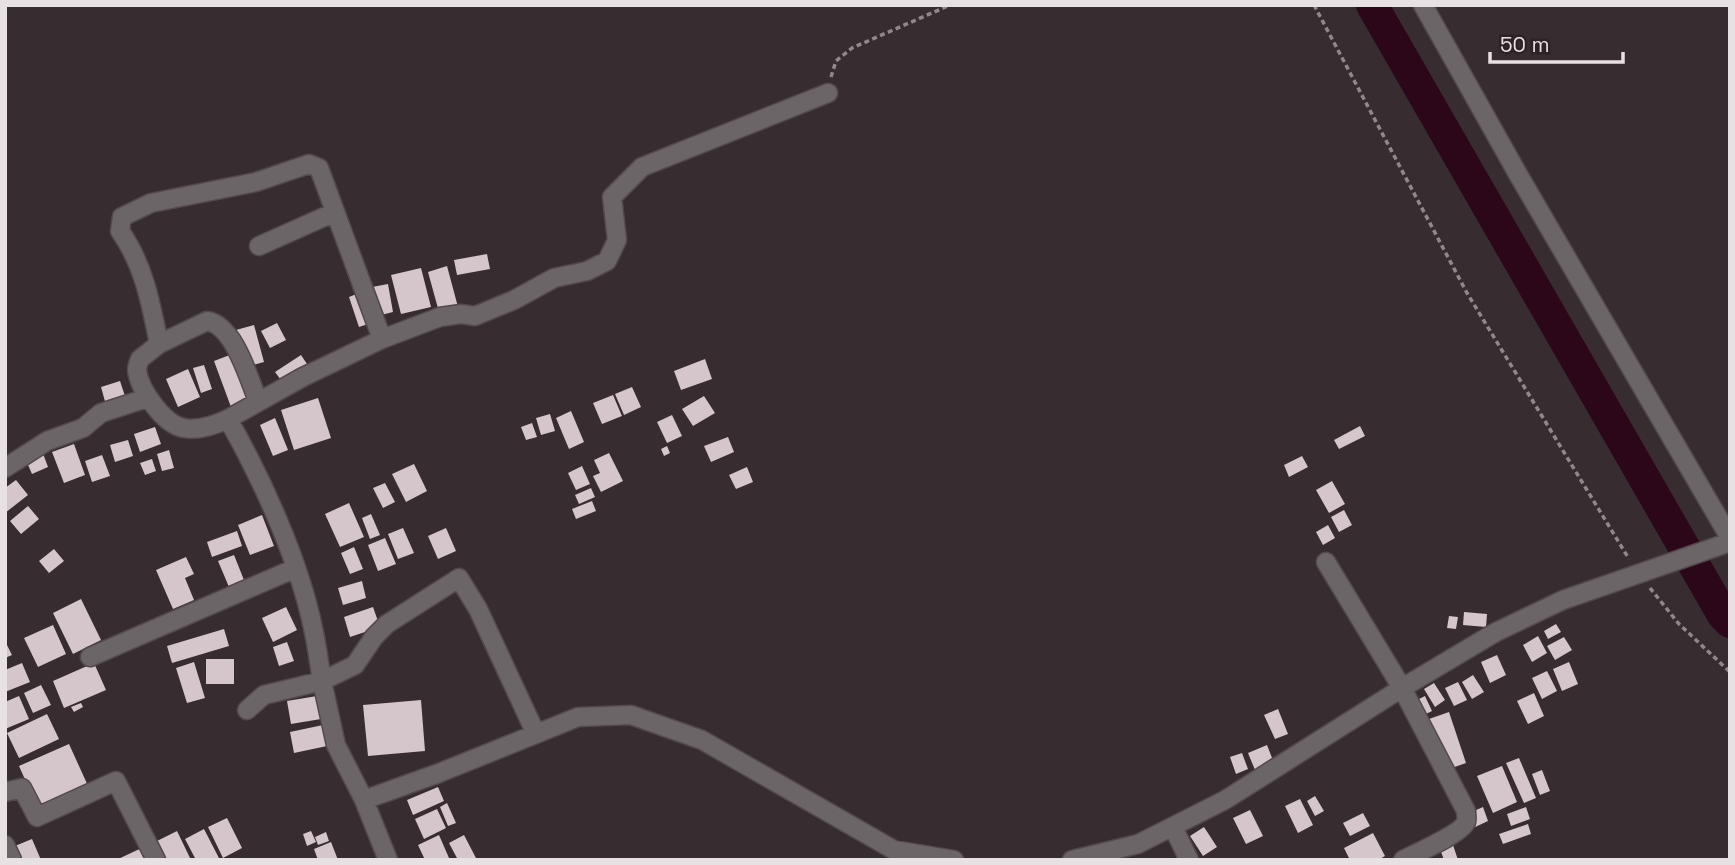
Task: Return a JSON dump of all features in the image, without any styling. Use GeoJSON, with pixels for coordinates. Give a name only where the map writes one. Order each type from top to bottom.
{"type":"FeatureCollection","features":[{"type":"Feature","properties":{"kind":"street"},"geometry":{"type":"LineString","coordinates":[[1072,860],[1138,844],[1225,800],[1496,632],[1563,600],[1729,541],[1423,5]]}},
{"type":"Feature","properties":{"kind":"street"},"geometry":{"type":"LineString","coordinates":[[258,401],[236,349],[223,328],[215,322],[207,321],[159,344],[140,359],[137,370],[147,398],[168,420],[183,429],[214,426],[382,339],[440,317],[461,314],[475,316],[514,300],[554,278],[587,271],[607,261],[617,240],[612,197],[642,167],[828,93]]}},
{"type":"Feature","properties":{"kind":"street"},"geometry":{"type":"LineString","coordinates":[[159,344],[147,288],[133,250],[120,231],[122,217],[151,203],[256,182],[309,164],[319,168],[382,339]]}},
{"type":"Feature","properties":{"kind":"street"},"geometry":{"type":"LineString","coordinates":[[259,246],[335,212]]}},
{"type":"Feature","properties":{"kind":"street"},"geometry":{"type":"LineString","coordinates":[[5,468],[47,441],[83,428],[101,413],[147,398]]}},
{"type":"Feature","properties":{"kind":"street"},"geometry":{"type":"LineString","coordinates":[[228,419],[251,459],[296,568],[313,627],[336,745],[364,800],[388,860]]}},
{"type":"Feature","properties":{"kind":"street"},"geometry":{"type":"LineString","coordinates":[[1326,562],[1402,688],[1466,811],[1465,824],[1444,839],[1403,860]]}},
{"type":"Feature","properties":{"kind":"street"},"geometry":{"type":"LineString","coordinates":[[90,657],[296,568]]}},
{"type":"Feature","properties":{"kind":"street"},"geometry":{"type":"LineString","coordinates":[[247,710],[264,695],[322,681],[355,665],[374,637],[387,624],[459,578],[478,609],[536,734]]}},
{"type":"Feature","properties":{"kind":"street"},"geometry":{"type":"LineString","coordinates":[[364,800],[578,717],[631,715],[702,740],[887,855],[954,860]]}},
{"type":"Feature","properties":{"kind":"street"},"geometry":{"type":"LineString","coordinates":[[5,793],[22,788],[37,817],[116,781],[156,860]]}},
{"type":"Feature","properties":{"kind":"street"},"geometry":{"type":"LineString","coordinates":[[1173,827],[1189,860]]}},
{"type":"Feature","properties":{"kind":"street"},"geometry":{"type":"LineString","coordinates":[[5,845],[12,860]]}},
{"type":"Feature","properties":{"kind":"path"},"geometry":{"type":"LineString","coordinates":[[828,93],[835,61],[843,54],[950,5]]}},
{"type":"Feature","properties":{"kind":"path"},"geometry":{"type":"LineString","coordinates":[[1314,5],[1467,293],[1521,386],[1679,624],[1730,673]]}},
{"type":"Feature","properties":{"kind":"building"},"geometry":{"type":"Polygon","coordinates":[[[487,254],[490,269],[457,275],[454,260],[487,254]]]}},
{"type":"Feature","properties":{"kind":"building"},"geometry":{"type":"Polygon","coordinates":[[[447,266],[458,307],[439,312],[428,272],[447,266]]]}},
{"type":"Feature","properties":{"kind":"building"},"geometry":{"type":"Polygon","coordinates":[[[421,268],[431,307],[401,314],[391,275],[421,268]]]}},
{"type":"Feature","properties":{"kind":"building"},"geometry":{"type":"Polygon","coordinates":[[[388,284],[393,312],[377,316],[372,287],[388,284]]]}},
{"type":"Feature","properties":{"kind":"building"},"geometry":{"type":"Polygon","coordinates":[[[364,291],[374,322],[359,327],[349,297],[364,291]]]}},
{"type":"Feature","properties":{"kind":"building"},"geometry":{"type":"Polygon","coordinates":[[[277,323],[286,340],[270,348],[261,331],[277,323]]]}},
{"type":"Feature","properties":{"kind":"building"},"geometry":{"type":"Polygon","coordinates":[[[254,325],[264,362],[246,367],[236,330],[254,325]]]}},
{"type":"Feature","properties":{"kind":"building"},"geometry":{"type":"Polygon","coordinates":[[[235,353],[252,399],[231,407],[214,361],[235,353]]]}},
{"type":"Feature","properties":{"kind":"building"},"geometry":{"type":"Polygon","coordinates":[[[301,355],[309,367],[284,384],[275,372],[301,355]]]}},
{"type":"Feature","properties":{"kind":"building"},"geometry":{"type":"Polygon","coordinates":[[[705,359],[712,379],[681,390],[674,371],[705,359]]]}},
{"type":"Feature","properties":{"kind":"building"},"geometry":{"type":"Polygon","coordinates":[[[204,365],[212,389],[201,393],[193,368],[204,365]]]}},
{"type":"Feature","properties":{"kind":"building"},"geometry":{"type":"Polygon","coordinates":[[[188,369],[200,397],[178,407],[166,379],[188,369]]]}},
{"type":"Feature","properties":{"kind":"building"},"geometry":{"type":"Polygon","coordinates":[[[120,381],[126,399],[106,405],[101,387],[120,381]]]}},
{"type":"Feature","properties":{"kind":"building"},"geometry":{"type":"Polygon","coordinates":[[[632,387],[641,407],[624,415],[615,394],[632,387]]]}},
{"type":"Feature","properties":{"kind":"building"},"geometry":{"type":"Polygon","coordinates":[[[613,395],[622,416],[602,424],[593,403],[613,395]]]}},
{"type":"Feature","properties":{"kind":"building"},"geometry":{"type":"Polygon","coordinates":[[[704,396],[715,413],[693,426],[682,409],[704,396]]]}},
{"type":"Feature","properties":{"kind":"building"},"geometry":{"type":"Polygon","coordinates":[[[318,398],[331,438],[294,450],[281,410],[318,398]]]}},
{"type":"Feature","properties":{"kind":"building"},"geometry":{"type":"Polygon","coordinates":[[[571,411],[584,442],[569,449],[556,418],[571,411]]]}},
{"type":"Feature","properties":{"kind":"building"},"geometry":{"type":"Polygon","coordinates":[[[550,414],[555,431],[541,435],[536,418],[550,414]]]}},
{"type":"Feature","properties":{"kind":"building"},"geometry":{"type":"Polygon","coordinates":[[[672,415],[682,436],[667,443],[657,422],[672,415]]]}},
{"type":"Feature","properties":{"kind":"building"},"geometry":{"type":"Polygon","coordinates":[[[275,418],[288,450],[273,456],[260,425],[275,418]]]}},
{"type":"Feature","properties":{"kind":"building"},"geometry":{"type":"Polygon","coordinates":[[[532,423],[537,437],[526,440],[521,427],[532,423]]]}},
{"type":"Feature","properties":{"kind":"building"},"geometry":{"type":"Polygon","coordinates":[[[1360,426],[1365,436],[1339,449],[1334,440],[1360,426]]]}},
{"type":"Feature","properties":{"kind":"building"},"geometry":{"type":"Polygon","coordinates":[[[155,427],[161,444],[140,452],[134,434],[155,427]]]}},
{"type":"Feature","properties":{"kind":"building"},"geometry":{"type":"Polygon","coordinates":[[[728,437],[734,452],[711,462],[704,446],[728,437]]]}},
{"type":"Feature","properties":{"kind":"building"},"geometry":{"type":"Polygon","coordinates":[[[128,440],[133,456],[115,462],[110,445],[128,440]]]}},
{"type":"Feature","properties":{"kind":"building"},"geometry":{"type":"Polygon","coordinates":[[[74,444],[85,475],[64,483],[52,452],[74,444]]]}},
{"type":"Feature","properties":{"kind":"building"},"geometry":{"type":"Polygon","coordinates":[[[667,446],[670,453],[664,456],[661,449],[667,446]]]}},
{"type":"Feature","properties":{"kind":"building"},"geometry":{"type":"Polygon","coordinates":[[[169,450],[174,468],[162,471],[157,454],[169,450]]]}},
{"type":"Feature","properties":{"kind":"building"},"geometry":{"type":"Polygon","coordinates":[[[42,451],[48,467],[32,474],[25,458],[42,451]]]}},
{"type":"Feature","properties":{"kind":"building"},"geometry":{"type":"Polygon","coordinates":[[[609,453],[623,481],[601,492],[593,476],[600,473],[594,460],[609,453]]]}},
{"type":"Feature","properties":{"kind":"building"},"geometry":{"type":"Polygon","coordinates":[[[102,455],[110,476],[92,482],[85,461],[102,455]]]}},
{"type":"Feature","properties":{"kind":"building"},"geometry":{"type":"Polygon","coordinates":[[[1302,456],[1308,467],[1289,477],[1284,465],[1302,456]]]}},
{"type":"Feature","properties":{"kind":"building"},"geometry":{"type":"Polygon","coordinates":[[[152,459],[156,471],[145,475],[140,463],[152,459]]]}},
{"type":"Feature","properties":{"kind":"building"},"geometry":{"type":"Polygon","coordinates":[[[414,464],[427,491],[406,502],[392,474],[414,464]]]}},
{"type":"Feature","properties":{"kind":"building"},"geometry":{"type":"Polygon","coordinates":[[[582,466],[590,484],[576,490],[568,473],[582,466]]]}},
{"type":"Feature","properties":{"kind":"building"},"geometry":{"type":"Polygon","coordinates":[[[747,467],[753,482],[736,489],[729,475],[747,467]]]}},
{"type":"Feature","properties":{"kind":"building"},"geometry":{"type":"Polygon","coordinates":[[[16,480],[28,495],[5,513],[5,488],[16,480]]]}},
{"type":"Feature","properties":{"kind":"building"},"geometry":{"type":"Polygon","coordinates":[[[1332,481],[1345,504],[1329,513],[1316,490],[1332,481]]]}},
{"type":"Feature","properties":{"kind":"building"},"geometry":{"type":"Polygon","coordinates":[[[385,483],[395,502],[383,508],[373,488],[385,483]]]}},
{"type":"Feature","properties":{"kind":"building"},"geometry":{"type":"Polygon","coordinates":[[[591,488],[595,497],[579,504],[575,495],[591,488]]]}},
{"type":"Feature","properties":{"kind":"building"},"geometry":{"type":"Polygon","coordinates":[[[592,501],[596,511],[576,519],[572,509],[592,501]]]}},
{"type":"Feature","properties":{"kind":"building"},"geometry":{"type":"Polygon","coordinates":[[[349,503],[364,537],[340,547],[325,514],[349,503]]]}},
{"type":"Feature","properties":{"kind":"building"},"geometry":{"type":"Polygon","coordinates":[[[28,506],[39,519],[21,534],[10,521],[28,506]]]}},
{"type":"Feature","properties":{"kind":"building"},"geometry":{"type":"Polygon","coordinates":[[[1344,510],[1352,525],[1339,532],[1331,517],[1344,510]]]}},
{"type":"Feature","properties":{"kind":"building"},"geometry":{"type":"Polygon","coordinates":[[[371,514],[380,535],[370,539],[362,518],[371,514]]]}},
{"type":"Feature","properties":{"kind":"building"},"geometry":{"type":"Polygon","coordinates":[[[262,515],[274,546],[250,555],[238,525],[262,515]]]}},
{"type":"Feature","properties":{"kind":"building"},"geometry":{"type":"Polygon","coordinates":[[[1328,525],[1335,538],[1323,545],[1316,532],[1328,525]]]}},
{"type":"Feature","properties":{"kind":"building"},"geometry":{"type":"Polygon","coordinates":[[[403,528],[414,553],[398,559],[388,534],[403,528]]]}},
{"type":"Feature","properties":{"kind":"building"},"geometry":{"type":"Polygon","coordinates":[[[446,528],[456,551],[438,559],[428,536],[446,528]]]}},
{"type":"Feature","properties":{"kind":"building"},"geometry":{"type":"Polygon","coordinates":[[[237,531],[242,546],[212,557],[207,542],[237,531]]]}},
{"type":"Feature","properties":{"kind":"building"},"geometry":{"type":"Polygon","coordinates":[[[385,538],[396,564],[378,571],[368,545],[385,538]]]}},
{"type":"Feature","properties":{"kind":"building"},"geometry":{"type":"Polygon","coordinates":[[[354,547],[363,569],[350,574],[341,553],[354,547]]]}},
{"type":"Feature","properties":{"kind":"building"},"geometry":{"type":"Polygon","coordinates":[[[54,549],[64,561],[49,573],[39,561],[54,549]]]}},
{"type":"Feature","properties":{"kind":"building"},"geometry":{"type":"Polygon","coordinates":[[[234,555],[244,580],[229,587],[218,561],[234,555]]]}},
{"type":"Feature","properties":{"kind":"building"},"geometry":{"type":"Polygon","coordinates":[[[186,557],[194,574],[185,578],[194,600],[173,609],[156,570],[186,557]]]}},
{"type":"Feature","properties":{"kind":"building"},"geometry":{"type":"Polygon","coordinates":[[[362,581],[366,598],[343,605],[338,588],[362,581]]]}},
{"type":"Feature","properties":{"kind":"building"},"geometry":{"type":"Polygon","coordinates":[[[81,599],[101,640],[73,654],[53,613],[81,599]]]}},
{"type":"Feature","properties":{"kind":"building"},"geometry":{"type":"Polygon","coordinates":[[[286,607],[297,630],[273,642],[262,618],[286,607]]]}},
{"type":"Feature","properties":{"kind":"building"},"geometry":{"type":"Polygon","coordinates":[[[373,607],[380,627],[350,637],[344,617],[373,607]]]}},
{"type":"Feature","properties":{"kind":"building"},"geometry":{"type":"Polygon","coordinates":[[[1464,612],[1487,614],[1486,627],[1463,625],[1464,612]]]}},
{"type":"Feature","properties":{"kind":"building"},"geometry":{"type":"Polygon","coordinates":[[[1449,616],[1458,617],[1456,629],[1447,628],[1449,616]]]}},
{"type":"Feature","properties":{"kind":"building"},"geometry":{"type":"Polygon","coordinates":[[[1556,624],[1561,632],[1548,639],[1544,631],[1556,624]]]}},
{"type":"Feature","properties":{"kind":"building"},"geometry":{"type":"Polygon","coordinates":[[[53,625],[66,654],[38,667],[24,638],[53,625]]]}},
{"type":"Feature","properties":{"kind":"building"},"geometry":{"type":"Polygon","coordinates":[[[224,629],[229,646],[172,663],[167,646],[224,629]]]}},
{"type":"Feature","properties":{"kind":"building"},"geometry":{"type":"Polygon","coordinates":[[[1538,636],[1547,653],[1532,662],[1523,645],[1538,636]]]}},
{"type":"Feature","properties":{"kind":"building"},"geometry":{"type":"Polygon","coordinates":[[[1564,637],[1572,650],[1555,660],[1547,646],[1564,637]]]}},
{"type":"Feature","properties":{"kind":"building"},"geometry":{"type":"Polygon","coordinates":[[[5,641],[12,655],[5,658],[5,641]]]}},
{"type":"Feature","properties":{"kind":"building"},"geometry":{"type":"Polygon","coordinates":[[[287,642],[294,661],[279,666],[273,647],[287,642]]]}},
{"type":"Feature","properties":{"kind":"building"},"geometry":{"type":"Polygon","coordinates":[[[1497,655],[1506,675],[1490,683],[1481,662],[1497,655]]]}},
{"type":"Feature","properties":{"kind":"building"},"geometry":{"type":"Polygon","coordinates":[[[206,659],[234,659],[234,684],[206,684],[206,659]]]}},
{"type":"Feature","properties":{"kind":"building"},"geometry":{"type":"Polygon","coordinates":[[[194,662],[205,698],[187,703],[176,668],[194,662]]]}},
{"type":"Feature","properties":{"kind":"building"},"geometry":{"type":"Polygon","coordinates":[[[1569,662],[1578,684],[1562,691],[1553,669],[1569,662]]]}},
{"type":"Feature","properties":{"kind":"building"},"geometry":{"type":"Polygon","coordinates":[[[22,663],[30,682],[5,692],[5,670],[22,663]]]}},
{"type":"Feature","properties":{"kind":"building"},"geometry":{"type":"Polygon","coordinates":[[[94,663],[106,690],[64,708],[53,681],[94,663]]]}},
{"type":"Feature","properties":{"kind":"building"},"geometry":{"type":"Polygon","coordinates":[[[1547,671],[1557,691],[1542,699],[1532,678],[1547,671]]]}},
{"type":"Feature","properties":{"kind":"building"},"geometry":{"type":"Polygon","coordinates":[[[1473,675],[1484,692],[1472,699],[1462,682],[1473,675]]]}},
{"type":"Feature","properties":{"kind":"building"},"geometry":{"type":"Polygon","coordinates":[[[1458,682],[1467,700],[1454,706],[1445,688],[1458,682]]]}},
{"type":"Feature","properties":{"kind":"building"},"geometry":{"type":"Polygon","coordinates":[[[1434,683],[1445,700],[1435,707],[1424,689],[1434,683]]]}},
{"type":"Feature","properties":{"kind":"building"},"geometry":{"type":"Polygon","coordinates":[[[41,685],[51,705],[33,713],[24,693],[41,685]]]}},
{"type":"Feature","properties":{"kind":"building"},"geometry":{"type":"Polygon","coordinates":[[[1534,693],[1544,716],[1528,724],[1517,701],[1534,693]]]}},
{"type":"Feature","properties":{"kind":"building"},"geometry":{"type":"Polygon","coordinates":[[[19,696],[29,719],[5,729],[5,702],[19,696]]]}},
{"type":"Feature","properties":{"kind":"building"},"geometry":{"type":"Polygon","coordinates":[[[317,696],[321,719],[291,724],[287,701],[317,696]]]}},
{"type":"Feature","properties":{"kind":"building"},"geometry":{"type":"Polygon","coordinates":[[[1425,696],[1432,711],[1424,715],[1417,700],[1425,696]]]}},
{"type":"Feature","properties":{"kind":"building"},"geometry":{"type":"Polygon","coordinates":[[[421,700],[425,751],[368,756],[363,705],[421,700]]]}},
{"type":"Feature","properties":{"kind":"building"},"geometry":{"type":"Polygon","coordinates":[[[81,703],[83,707],[74,712],[71,707],[81,703]]]}},
{"type":"Feature","properties":{"kind":"building"},"geometry":{"type":"Polygon","coordinates":[[[1278,709],[1288,734],[1275,739],[1264,715],[1278,709]]]}},
{"type":"Feature","properties":{"kind":"building"},"geometry":{"type":"Polygon","coordinates":[[[1449,712],[1466,763],[1446,770],[1429,719],[1449,712]]]}},
{"type":"Feature","properties":{"kind":"building"},"geometry":{"type":"Polygon","coordinates":[[[47,714],[59,739],[19,758],[7,733],[47,714]]]}},
{"type":"Feature","properties":{"kind":"building"},"geometry":{"type":"Polygon","coordinates":[[[323,725],[327,746],[294,753],[290,732],[323,725]]]}},
{"type":"Feature","properties":{"kind":"building"},"geometry":{"type":"Polygon","coordinates":[[[69,744],[89,788],[39,811],[19,766],[69,744]]]}},
{"type":"Feature","properties":{"kind":"building"},"geometry":{"type":"Polygon","coordinates":[[[1267,745],[1274,763],[1255,770],[1248,753],[1267,745]]]}},
{"type":"Feature","properties":{"kind":"building"},"geometry":{"type":"Polygon","coordinates":[[[1242,753],[1248,769],[1236,774],[1230,757],[1242,753]]]}},
{"type":"Feature","properties":{"kind":"building"},"geometry":{"type":"Polygon","coordinates":[[[1519,758],[1536,798],[1524,803],[1506,763],[1519,758]]]}},
{"type":"Feature","properties":{"kind":"building"},"geometry":{"type":"Polygon","coordinates":[[[1502,766],[1517,802],[1493,813],[1477,776],[1502,766]]]}},
{"type":"Feature","properties":{"kind":"building"},"geometry":{"type":"Polygon","coordinates":[[[1542,770],[1550,791],[1540,795],[1532,774],[1542,770]]]}},
{"type":"Feature","properties":{"kind":"building"},"geometry":{"type":"Polygon","coordinates":[[[438,787],[444,801],[413,815],[407,800],[438,787]]]}},
{"type":"Feature","properties":{"kind":"building"},"geometry":{"type":"Polygon","coordinates":[[[1315,796],[1324,811],[1315,816],[1307,801],[1315,796]]]}},
{"type":"Feature","properties":{"kind":"building"},"geometry":{"type":"Polygon","coordinates":[[[1300,799],[1313,825],[1298,833],[1285,806],[1300,799]]]}},
{"type":"Feature","properties":{"kind":"building"},"geometry":{"type":"Polygon","coordinates":[[[447,803],[456,823],[448,826],[440,807],[447,803]]]}},
{"type":"Feature","properties":{"kind":"building"},"geometry":{"type":"Polygon","coordinates":[[[1483,807],[1488,821],[1473,828],[1467,814],[1483,807]]]}},
{"type":"Feature","properties":{"kind":"building"},"geometry":{"type":"Polygon","coordinates":[[[1526,807],[1530,819],[1511,826],[1507,814],[1526,807]]]}},
{"type":"Feature","properties":{"kind":"building"},"geometry":{"type":"Polygon","coordinates":[[[437,809],[446,828],[424,839],[415,819],[437,809]]]}},
{"type":"Feature","properties":{"kind":"building"},"geometry":{"type":"Polygon","coordinates":[[[1250,810],[1263,836],[1246,844],[1233,818],[1250,810]]]}},
{"type":"Feature","properties":{"kind":"building"},"geometry":{"type":"Polygon","coordinates":[[[1363,813],[1370,826],[1350,836],[1343,823],[1363,813]]]}},
{"type":"Feature","properties":{"kind":"building"},"geometry":{"type":"Polygon","coordinates":[[[227,818],[242,848],[223,858],[208,827],[227,818]]]}},
{"type":"Feature","properties":{"kind":"building"},"geometry":{"type":"Polygon","coordinates":[[[1528,824],[1531,834],[1503,844],[1499,834],[1528,824]]]}},
{"type":"Feature","properties":{"kind":"building"},"geometry":{"type":"Polygon","coordinates":[[[1204,827],[1217,847],[1203,856],[1190,836],[1204,827]]]}},
{"type":"Feature","properties":{"kind":"building"},"geometry":{"type":"Polygon","coordinates":[[[204,829],[220,860],[196,860],[185,839],[204,829]]]}},
{"type":"Feature","properties":{"kind":"building"},"geometry":{"type":"Polygon","coordinates":[[[177,831],[191,860],[159,860],[151,844],[177,831]]]}},
{"type":"Feature","properties":{"kind":"building"},"geometry":{"type":"Polygon","coordinates":[[[311,831],[316,842],[307,846],[303,834],[311,831]]]}},
{"type":"Feature","properties":{"kind":"building"},"geometry":{"type":"Polygon","coordinates":[[[326,832],[329,841],[318,845],[315,837],[326,832]]]}},
{"type":"Feature","properties":{"kind":"building"},"geometry":{"type":"Polygon","coordinates":[[[1373,833],[1385,856],[1378,860],[1350,860],[1344,848],[1373,833]]]}},
{"type":"Feature","properties":{"kind":"building"},"geometry":{"type":"Polygon","coordinates":[[[439,835],[449,858],[425,860],[418,845],[439,835]]]}},
{"type":"Feature","properties":{"kind":"building"},"geometry":{"type":"Polygon","coordinates":[[[464,835],[477,860],[458,860],[449,843],[464,835]]]}},
{"type":"Feature","properties":{"kind":"building"},"geometry":{"type":"Polygon","coordinates":[[[32,839],[41,860],[16,860],[10,848],[32,839]]]}},
{"type":"Feature","properties":{"kind":"building"},"geometry":{"type":"Polygon","coordinates":[[[331,842],[338,860],[318,860],[314,849],[331,842]]]}},
{"type":"Feature","properties":{"kind":"building"},"geometry":{"type":"Polygon","coordinates":[[[148,845],[154,860],[116,860],[148,845]]]}},
{"type":"Feature","properties":{"kind":"building"},"geometry":{"type":"Polygon","coordinates":[[[1453,845],[1458,860],[1444,860],[1440,849],[1453,845]]]}},
{"type":"Feature","properties":{"kind":"waterway"},"geometry":{"type":"LineString","coordinates":[[1372,5],[1723,615],[1730,622]]}}]}
